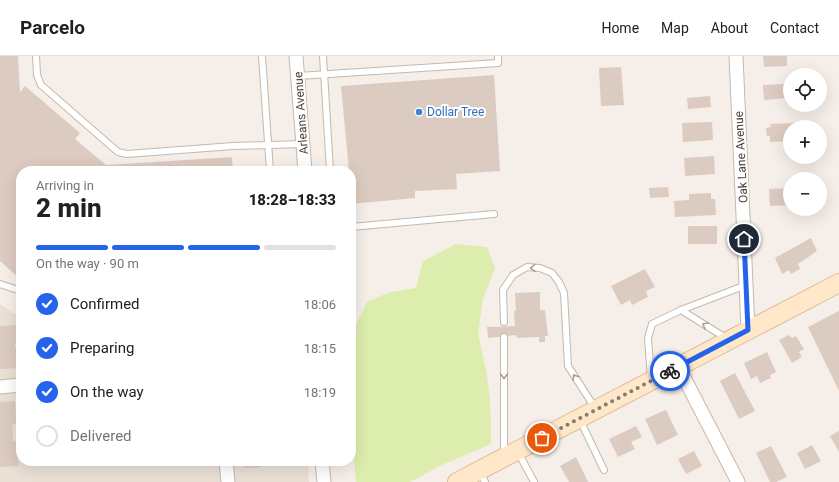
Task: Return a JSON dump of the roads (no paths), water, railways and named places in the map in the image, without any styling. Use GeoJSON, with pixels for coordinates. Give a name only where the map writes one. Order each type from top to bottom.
{"type":"FeatureCollection","features":[{"type":"Feature","properties":{"kind":"main road"},"geometry":{"type":"LineString","coordinates":[[457,482],[482,476],[510,454],[839,283]]}},
{"type":"Feature","properties":{"kind":"street","name":"Arleans Avenue"},"geometry":{"type":"LineString","coordinates":[[296,56],[305,166]]}},
{"type":"Feature","properties":{"kind":"street","name":"Oak Lane Avenue"},"geometry":{"type":"LineString","coordinates":[[736,56],[748,330]]}},
{"type":"Feature","properties":{"kind":"street"},"geometry":{"type":"LineString","coordinates":[[678,366],[738,482]]}},
{"type":"Feature","properties":{"kind":"street"},"geometry":{"type":"LineString","coordinates":[[0,387],[16,385]]}},
{"type":"Feature","properties":{"kind":"street"},"geometry":{"type":"LineString","coordinates":[[226,466],[228,482]]}},
{"type":"Feature","properties":{"kind":"street"},"geometry":{"type":"LineString","coordinates":[[322,466],[324,482]]}},
{"type":"Feature","properties":{"kind":"lane"},"geometry":{"type":"LineString","coordinates":[[36,56],[38,79],[45,90],[118,152],[127,154],[233,146],[303,144]]}},
{"type":"Feature","properties":{"kind":"lane"},"geometry":{"type":"LineString","coordinates":[[262,56],[270,166]]}},
{"type":"Feature","properties":{"kind":"lane"},"geometry":{"type":"LineString","coordinates":[[323,56],[330,166]]}},
{"type":"Feature","properties":{"kind":"lane"},"geometry":{"type":"LineString","coordinates":[[298,76],[498,63],[498,56]]}},
{"type":"Feature","properties":{"kind":"lane"},"geometry":{"type":"LineString","coordinates":[[356,227],[494,214]]}},
{"type":"Feature","properties":{"kind":"lane"},"geometry":{"type":"LineString","coordinates":[[504,322],[503,290],[513,275],[527,267],[540,268],[552,273],[559,282],[564,293],[568,366],[596,409]]}},
{"type":"Feature","properties":{"kind":"lane"},"geometry":{"type":"LineString","coordinates":[[0,284],[16,289]]}},
{"type":"Feature","properties":{"kind":"lane"},"geometry":{"type":"LineString","coordinates":[[651,381],[648,338],[652,324],[682,310],[746,285]]}},
{"type":"Feature","properties":{"kind":"lane"},"geometry":{"type":"LineString","coordinates":[[682,310],[730,340]]}},
{"type":"Feature","properties":{"kind":"lane"},"geometry":{"type":"LineString","coordinates":[[504,337],[510,454],[534,482]]}},
{"type":"Feature","properties":{"kind":"lane"},"geometry":{"type":"LineString","coordinates":[[580,418],[604,470]]}},
{"type":"Feature","properties":{"kind":"place","name":"Dollar Tree"},"geometry":{"type":"Point","coordinates":[419,112]}}]}
